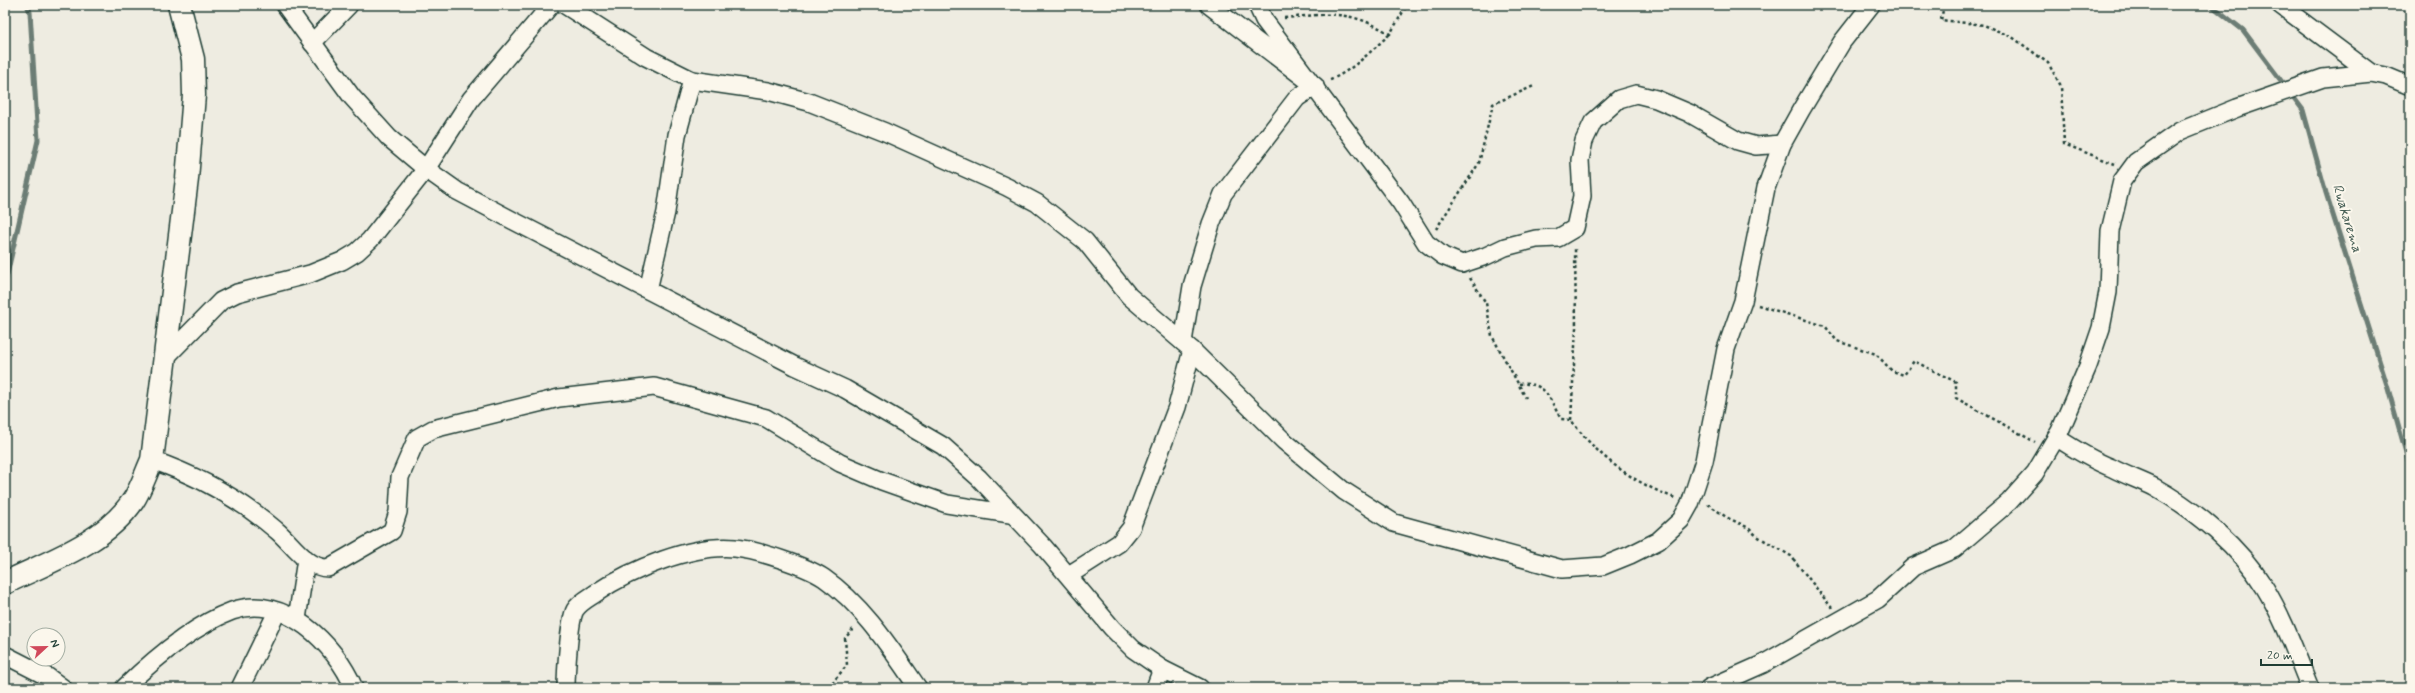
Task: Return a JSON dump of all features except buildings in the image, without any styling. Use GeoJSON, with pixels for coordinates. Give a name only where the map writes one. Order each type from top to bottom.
{"type":"FeatureCollection","features":[{"type":"Feature","properties":{"kind":"main road"},"geometry":{"type":"LineString","coordinates":[[5,583],[56,560],[93,538],[116,520],[133,501],[152,460],[187,179],[194,95],[193,59],[179,5]]}},
{"type":"Feature","properties":{"kind":"street"},"geometry":{"type":"LineString","coordinates":[[285,5],[352,97],[384,132],[426,169],[457,191],[794,366],[845,389],[911,426],[956,457],[979,478],[1010,514],[1069,575],[1112,628],[1133,649],[1162,669],[1200,688]]}},
{"type":"Feature","properties":{"kind":"street"},"geometry":{"type":"LineString","coordinates":[[312,43],[349,5]]}},
{"type":"Feature","properties":{"kind":"street"},"geometry":{"type":"LineString","coordinates":[[166,357],[221,301],[237,293],[310,274],[342,262],[357,252],[370,240],[426,169],[471,99],[551,5]]}},
{"type":"Feature","properties":{"kind":"street"},"geometry":{"type":"LineString","coordinates":[[565,5],[646,57],[692,80],[768,91],[809,102],[885,132],[1014,191],[1057,217],[1085,241],[1129,296],[1188,346],[1262,420],[1320,472],[1376,513],[1394,523],[1562,569],[1603,566],[1658,541],[1681,520],[1691,501],[1704,461],[1726,350],[1743,301],[1766,188],[1782,144],[1827,65],[1871,5]]}},
{"type":"Feature","properties":{"kind":"street"},"geometry":{"type":"LineString","coordinates":[[1209,5],[1315,86]]}},
{"type":"Feature","properties":{"kind":"street"},"geometry":{"type":"LineString","coordinates":[[2280,5],[2370,73]]}},
{"type":"Feature","properties":{"kind":"street"},"geometry":{"type":"LineString","coordinates":[[1261,13],[1401,204],[1426,243],[1443,256],[1462,264],[1505,247],[1536,239],[1558,238],[1575,228],[1582,196],[1580,160],[1584,141],[1593,122],[1619,99],[1636,94],[1656,99],[1690,113],[1738,141],[1756,146],[1782,144]]}},
{"type":"Feature","properties":{"kind":"street"},"geometry":{"type":"LineString","coordinates":[[1709,688],[1763,664],[1878,600],[1913,567],[1954,549],[2009,502],[2035,473],[2053,443],[2088,366],[2101,328],[2108,292],[2110,231],[2122,181],[2136,162],[2146,153],[2180,131],[2237,108],[2322,78],[2370,73],[2386,76],[2410,86]]}},
{"type":"Feature","properties":{"kind":"street"},"geometry":{"type":"LineString","coordinates":[[648,290],[666,212],[671,165],[692,80]]}},
{"type":"Feature","properties":{"kind":"street"},"geometry":{"type":"LineString","coordinates":[[1069,575],[1119,543],[1131,528],[1177,407],[1188,346],[1192,286],[1211,224],[1223,194],[1297,98],[1315,86]]}},
{"type":"Feature","properties":{"kind":"street"},"geometry":{"type":"LineString","coordinates":[[152,460],[208,483],[233,498],[277,530],[306,559],[320,568],[328,568],[392,530],[398,512],[400,477],[417,438],[433,429],[559,398],[654,386],[766,418],[840,463],[904,489],[947,504],[1010,514]]}},
{"type":"Feature","properties":{"kind":"street"},"geometry":{"type":"LineString","coordinates":[[2053,443],[2153,486],[2175,500],[2204,522],[2233,548],[2253,569],[2266,589],[2282,619],[2310,688]]}},
{"type":"Feature","properties":{"kind":"street"},"geometry":{"type":"LineString","coordinates":[[566,688],[573,614],[576,608],[610,583],[664,559],[718,548],[736,548],[756,552],[808,570],[823,578],[847,597],[865,617],[918,688]]}},
{"type":"Feature","properties":{"kind":"street"},"geometry":{"type":"LineString","coordinates":[[297,619],[306,559]]}},
{"type":"Feature","properties":{"kind":"street"},"geometry":{"type":"LineString","coordinates":[[124,688],[137,675],[204,624],[234,610],[258,608],[277,612],[297,619],[317,634],[348,673],[354,688]]}},
{"type":"Feature","properties":{"kind":"street"},"geometry":{"type":"LineString","coordinates":[[240,688],[277,612]]}},
{"type":"Feature","properties":{"kind":"street"},"geometry":{"type":"LineString","coordinates":[[5,656],[48,677],[63,688]]}},
{"type":"Feature","properties":{"kind":"street"},"geometry":{"type":"LineString","coordinates":[[1155,688],[1162,669]]}},
{"type":"Feature","properties":{"kind":"path"},"geometry":{"type":"LineString","coordinates":[[1315,86],[1340,76],[1390,34],[1406,5]]}},
{"type":"Feature","properties":{"kind":"path"},"geometry":{"type":"LineString","coordinates":[[1944,5],[1941,20],[1984,25],[2012,38],[2048,63],[2061,86],[2064,144],[2130,170]]}},
{"type":"Feature","properties":{"kind":"path"},"geometry":{"type":"LineString","coordinates":[[1261,13],[1335,13],[1369,21],[1390,34]]}},
{"type":"Feature","properties":{"kind":"path"},"geometry":{"type":"LineString","coordinates":[[1426,243],[1479,163],[1493,104],[1534,86]]}},
{"type":"Feature","properties":{"kind":"path"},"geometry":{"type":"LineString","coordinates":[[1571,420],[1576,328],[1575,228]]}},
{"type":"Feature","properties":{"kind":"path"},"geometry":{"type":"LineString","coordinates":[[1462,264],[1486,303],[1492,336],[1526,398]]}},
{"type":"Feature","properties":{"kind":"path"},"geometry":{"type":"LineString","coordinates":[[1743,301],[1825,326],[1837,341],[1876,354],[1892,371],[1904,375],[1914,361],[1956,382],[1956,398],[2053,443]]}},
{"type":"Feature","properties":{"kind":"path"},"geometry":{"type":"LineString","coordinates":[[1519,384],[1534,383],[1545,391],[1561,419],[1571,420],[1605,459],[1627,475],[1656,491],[1714,506],[1726,517],[1747,526],[1757,536],[1791,556],[1821,592],[1840,621]]}},
{"type":"Feature","properties":{"kind":"path"},"geometry":{"type":"LineString","coordinates":[[828,688],[847,665],[845,638],[865,617]]}},
{"type":"Feature","properties":{"kind":"waterway"},"geometry":{"type":"LineString","coordinates":[[5,283],[38,140],[30,12],[27,5]]}},
{"type":"Feature","properties":{"kind":"waterway","name":"Rwakarema"},"geometry":{"type":"LineString","coordinates":[[2211,5],[2243,30],[2303,110],[2326,193],[2387,385],[2410,467]]}}]}
